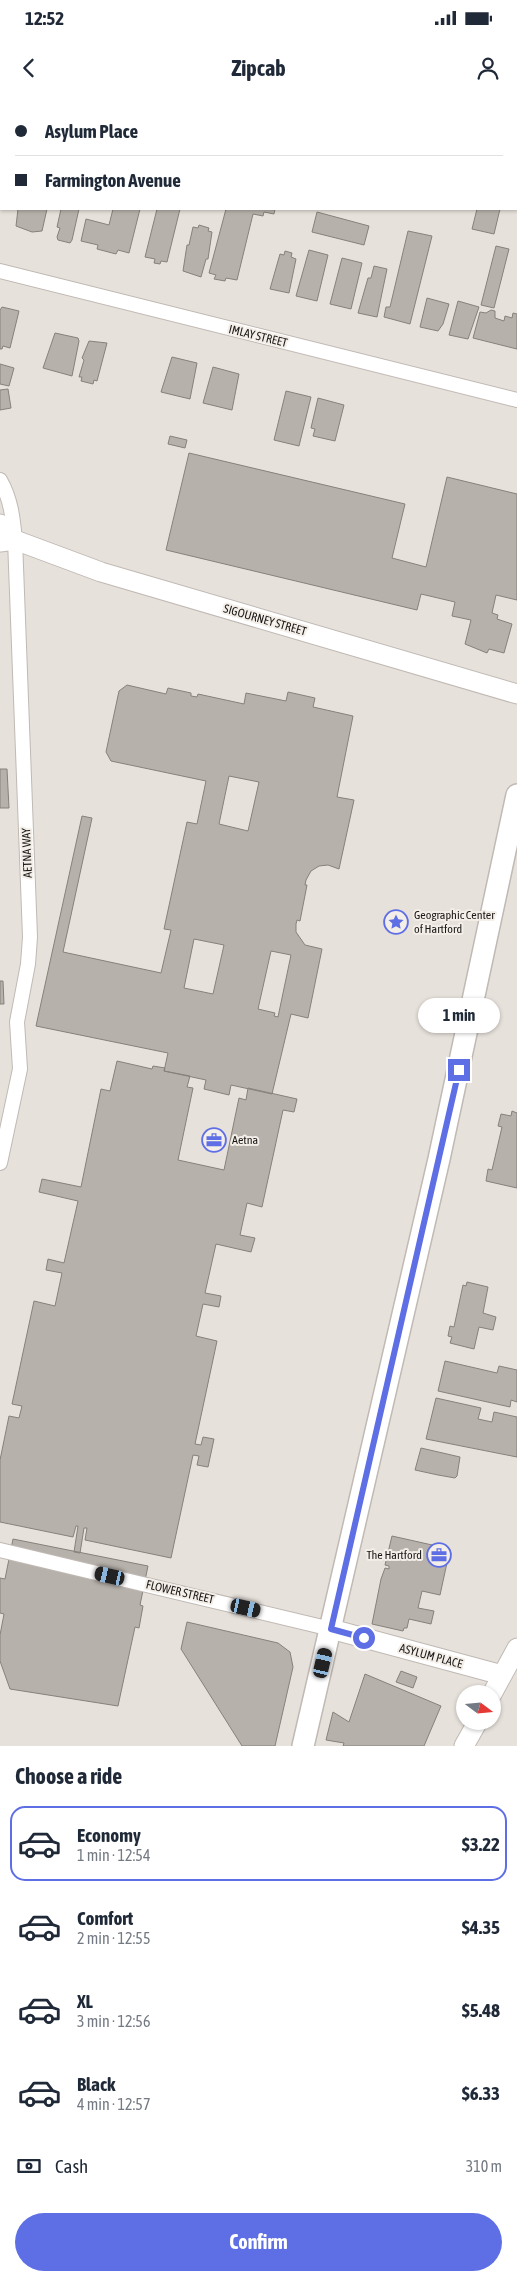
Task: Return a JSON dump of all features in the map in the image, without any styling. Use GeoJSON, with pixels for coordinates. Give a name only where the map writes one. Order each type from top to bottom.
{"type":"FeatureCollection","features":[{"type":"Feature","properties":{"kind":"main road","name":"SIGOURNEY STREET"},"geometry":{"type":"LineString","coordinates":[[0,524],[8,541],[102,572],[517,694]]}},
{"type":"Feature","properties":{"kind":"main road"},"geometry":{"type":"LineString","coordinates":[[303,1746],[439,1159],[517,795]]}},
{"type":"Feature","properties":{"kind":"main road","name":"ASYLUM PLACE"},"geometry":{"type":"LineString","coordinates":[[331,1629],[502,1675]]}},
{"type":"Feature","properties":{"kind":"main road"},"geometry":{"type":"LineString","coordinates":[[497,1685],[517,1648]]}},
{"type":"Feature","properties":{"kind":"main road"},"geometry":{"type":"LineString","coordinates":[[464,1746],[473,1730]]}},
{"type":"Feature","properties":{"kind":"street","name":"IMLAY STREET"},"geometry":{"type":"LineString","coordinates":[[0,271],[517,400]]}},
{"type":"Feature","properties":{"kind":"street","name":"AETNA WAY"},"geometry":{"type":"LineString","coordinates":[[0,480],[7,494],[13,515],[8,541],[30,942],[17,1022],[20,1069],[0,1164]]}},
{"type":"Feature","properties":{"kind":"street","name":"FLOWER STREET"},"geometry":{"type":"LineString","coordinates":[[0,1550],[331,1629]]}},
{"type":"Feature","properties":{"kind":"building"},"geometry":{"type":"Polygon","coordinates":[[[18,210],[47,210],[42,231],[32,232],[16,226],[18,210]]]}},
{"type":"Feature","properties":{"kind":"building"},"geometry":{"type":"Polygon","coordinates":[[[61,210],[79,210],[70,243],[58,240],[60,228],[57,227],[61,210]]]}},
{"type":"Feature","properties":{"kind":"building"},"geometry":{"type":"Polygon","coordinates":[[[113,210],[140,210],[129,253],[118,250],[116,254],[97,249],[98,245],[81,241],[86,219],[109,225],[113,210]]]}},
{"type":"Feature","properties":{"kind":"building"},"geometry":{"type":"Polygon","coordinates":[[[157,210],[180,210],[167,262],[154,263],[155,259],[145,257],[157,210]]]}},
{"type":"Feature","properties":{"kind":"building"},"geometry":{"type":"Polygon","coordinates":[[[226,210],[275,210],[274,214],[264,212],[263,216],[253,214],[237,280],[226,278],[225,281],[214,279],[216,275],[209,273],[226,210]]]}},
{"type":"Feature","properties":{"kind":"building"},"geometry":{"type":"Polygon","coordinates":[[[477,210],[500,210],[494,234],[472,229],[477,210]]]}},
{"type":"Feature","properties":{"kind":"building"},"geometry":{"type":"Polygon","coordinates":[[[317,212],[369,226],[364,245],[312,232],[317,212]]]}},
{"type":"Feature","properties":{"kind":"building"},"geometry":{"type":"Polygon","coordinates":[[[199,225],[209,228],[208,231],[212,232],[208,259],[206,259],[201,277],[183,271],[187,245],[189,245],[193,227],[198,228],[199,225]]]}},
{"type":"Feature","properties":{"kind":"building"},"geometry":{"type":"Polygon","coordinates":[[[408,231],[432,236],[410,324],[384,317],[386,307],[390,307],[408,231]]]}},
{"type":"Feature","properties":{"kind":"building"},"geometry":{"type":"Polygon","coordinates":[[[496,246],[509,249],[494,308],[481,305],[496,246]]]}},
{"type":"Feature","properties":{"kind":"building"},"geometry":{"type":"Polygon","coordinates":[[[309,250],[328,255],[317,301],[296,296],[309,250]]]}},
{"type":"Feature","properties":{"kind":"building"},"geometry":{"type":"Polygon","coordinates":[[[285,251],[292,253],[291,257],[296,259],[289,293],[270,289],[280,254],[284,255],[285,251]]]}},
{"type":"Feature","properties":{"kind":"building"},"geometry":{"type":"Polygon","coordinates":[[[342,258],[362,263],[351,309],[330,304],[342,258]]]}},
{"type":"Feature","properties":{"kind":"building"},"geometry":{"type":"Polygon","coordinates":[[[374,266],[387,269],[377,317],[358,313],[368,278],[371,278],[374,266]]]}},
{"type":"Feature","properties":{"kind":"building"},"geometry":{"type":"Polygon","coordinates":[[[427,298],[449,304],[443,324],[438,331],[420,327],[427,298]]]}},
{"type":"Feature","properties":{"kind":"building"},"geometry":{"type":"Polygon","coordinates":[[[458,301],[479,307],[468,339],[449,335],[458,301]]]}},
{"type":"Feature","properties":{"kind":"building"},"geometry":{"type":"Polygon","coordinates":[[[2,307],[19,311],[10,348],[3,346],[0,349],[0,310],[2,307]]]}},
{"type":"Feature","properties":{"kind":"building"},"geometry":{"type":"Polygon","coordinates":[[[491,310],[495,311],[495,318],[504,321],[505,316],[512,318],[513,313],[517,314],[517,349],[473,338],[480,312],[486,313],[491,310]]]}},
{"type":"Feature","properties":{"kind":"building"},"geometry":{"type":"Polygon","coordinates":[[[55,333],[78,338],[72,376],[43,368],[55,333]]]}},
{"type":"Feature","properties":{"kind":"building"},"geometry":{"type":"Polygon","coordinates":[[[89,341],[107,343],[97,381],[94,380],[93,384],[81,381],[82,377],[79,377],[84,360],[82,358],[89,341]]]}},
{"type":"Feature","properties":{"kind":"building"},"geometry":{"type":"Polygon","coordinates":[[[172,357],[197,363],[190,399],[161,392],[172,357]]]}},
{"type":"Feature","properties":{"kind":"building"},"geometry":{"type":"Polygon","coordinates":[[[0,364],[14,368],[9,386],[0,384],[0,364]]]}},
{"type":"Feature","properties":{"kind":"building"},"geometry":{"type":"Polygon","coordinates":[[[213,367],[239,374],[232,410],[203,403],[213,367]]]}},
{"type":"Feature","properties":{"kind":"building"},"geometry":{"type":"Polygon","coordinates":[[[8,389],[11,408],[0,410],[0,390],[8,389]]]}},
{"type":"Feature","properties":{"kind":"building"},"geometry":{"type":"Polygon","coordinates":[[[286,391],[311,397],[299,446],[274,440],[286,391]]]}},
{"type":"Feature","properties":{"kind":"building"},"geometry":{"type":"Polygon","coordinates":[[[318,398],[344,405],[335,441],[313,436],[315,429],[311,428],[318,398]]]}},
{"type":"Feature","properties":{"kind":"building"},"geometry":{"type":"Polygon","coordinates":[[[170,436],[187,440],[185,448],[168,444],[170,436]]]}},
{"type":"Feature","properties":{"kind":"building"},"geometry":{"type":"Polygon","coordinates":[[[189,453],[405,504],[392,558],[426,567],[447,477],[517,494],[517,600],[496,595],[492,613],[498,615],[497,619],[512,624],[504,653],[489,649],[487,653],[465,644],[471,620],[452,616],[455,602],[421,594],[417,610],[166,550],[189,453]]]}},
{"type":"Feature","properties":{"kind":"building"},"geometry":{"type":"Polygon","coordinates":[[[127,685],[166,694],[168,688],[191,693],[191,696],[197,697],[198,694],[244,704],[246,693],[286,701],[288,692],[315,698],[313,707],[353,716],[337,797],[354,800],[339,869],[328,865],[319,866],[311,871],[306,880],[305,885],[307,885],[300,921],[297,920],[296,924],[296,932],[305,945],[322,949],[308,1018],[291,1014],[272,1094],[231,1085],[229,1095],[204,1089],[206,1080],[164,1071],[168,1053],[36,1026],[82,816],[92,818],[63,952],[161,973],[171,930],[164,929],[187,822],[197,824],[206,781],[111,761],[106,752],[119,691],[127,685]],[[229,776],[219,824],[248,831],[259,782],[229,776]],[[194,939],[184,988],[213,994],[224,945],[194,939]],[[271,951],[258,1009],[275,1013],[274,1016],[278,1017],[291,955],[271,951]]]}},
{"type":"Feature","properties":{"kind":"building"},"geometry":{"type":"Polygon","coordinates":[[[0,769],[7,769],[9,808],[0,808],[0,769]]]}},
{"type":"Feature","properties":{"kind":"building"},"geometry":{"type":"Polygon","coordinates":[[[0,981],[3,981],[4,1004],[0,1004],[0,981]]]}},
{"type":"Feature","properties":{"kind":"building"},"geometry":{"type":"Polygon","coordinates":[[[117,1061],[152,1069],[153,1066],[165,1068],[164,1071],[190,1076],[187,1087],[193,1088],[178,1160],[224,1170],[239,1098],[246,1100],[248,1088],[297,1099],[294,1112],[283,1110],[262,1207],[247,1203],[240,1235],[255,1238],[251,1252],[216,1244],[205,1293],[221,1296],[219,1307],[203,1304],[196,1336],[217,1341],[195,1444],[201,1445],[203,1437],[214,1439],[208,1467],[197,1465],[199,1456],[193,1455],[171,1558],[85,1540],[87,1528],[84,1528],[80,1553],[74,1552],[78,1526],[76,1526],[73,1537],[0,1522],[0,1460],[9,1416],[19,1418],[22,1406],[12,1404],[34,1301],[55,1306],[62,1273],[46,1270],[48,1259],[64,1263],[78,1201],[39,1192],[42,1179],[81,1187],[101,1089],[110,1091],[117,1061]]]}},
{"type":"Feature","properties":{"kind":"building"},"geometry":{"type":"Polygon","coordinates":[[[512,1111],[517,1113],[517,1188],[486,1181],[488,1169],[492,1170],[502,1127],[498,1126],[501,1114],[511,1116],[512,1111]]]}},
{"type":"Feature","properties":{"kind":"building"},"geometry":{"type":"Polygon","coordinates":[[[467,1282],[488,1287],[483,1313],[496,1317],[493,1330],[479,1327],[474,1349],[450,1343],[452,1337],[448,1336],[450,1326],[454,1327],[463,1285],[466,1286],[467,1282]]]}},
{"type":"Feature","properties":{"kind":"building"},"geometry":{"type":"Polygon","coordinates":[[[445,1361],[497,1373],[499,1366],[517,1370],[517,1402],[511,1400],[510,1407],[438,1391],[445,1361]]]}},
{"type":"Feature","properties":{"kind":"building"},"geometry":{"type":"Polygon","coordinates":[[[436,1398],[481,1408],[478,1419],[492,1422],[494,1412],[517,1417],[517,1457],[426,1439],[436,1398]]]}},
{"type":"Feature","properties":{"kind":"building"},"geometry":{"type":"Polygon","coordinates":[[[421,1448],[460,1457],[457,1476],[455,1478],[415,1470],[421,1448]]]}},
{"type":"Feature","properties":{"kind":"building"},"geometry":{"type":"Polygon","coordinates":[[[392,1536],[450,1549],[440,1595],[422,1591],[418,1608],[434,1611],[431,1624],[409,1619],[407,1628],[404,1628],[403,1631],[372,1624],[381,1579],[385,1568],[389,1569],[389,1566],[385,1565],[392,1536]]]}},
{"type":"Feature","properties":{"kind":"building"},"geometry":{"type":"Polygon","coordinates":[[[13,1539],[148,1566],[140,1605],[143,1606],[139,1628],[135,1627],[118,1706],[10,1689],[0,1661],[0,1635],[4,1614],[0,1613],[0,1578],[5,1579],[13,1539]]]}},
{"type":"Feature","properties":{"kind":"building"},"geometry":{"type":"Polygon","coordinates":[[[187,1622],[278,1643],[290,1652],[293,1667],[275,1746],[242,1746],[181,1649],[187,1622]]]}},
{"type":"Feature","properties":{"kind":"building"},"geometry":{"type":"Polygon","coordinates":[[[401,1671],[417,1677],[413,1688],[396,1682],[401,1671]]]}},
{"type":"Feature","properties":{"kind":"building"},"geometry":{"type":"Polygon","coordinates":[[[365,1674],[441,1706],[424,1746],[343,1746],[344,1743],[326,1740],[333,1712],[349,1722],[365,1674]]]}},
{"type":"Feature","properties":{"kind":"place","name":"Geographic Center of Hartford"},"geometry":{"type":"Point","coordinates":[396,922]}},
{"type":"Feature","properties":{"kind":"place","name":"Aetna"},"geometry":{"type":"Point","coordinates":[214,1140]}},
{"type":"Feature","properties":{"kind":"place","name":"The Hartford"},"geometry":{"type":"Point","coordinates":[439,1555]}},
{"type":"Feature","properties":{"kind":"route"},"geometry":{"type":"LineString","coordinates":[[364,1638],[331,1629],[459,1070]]}}]}
